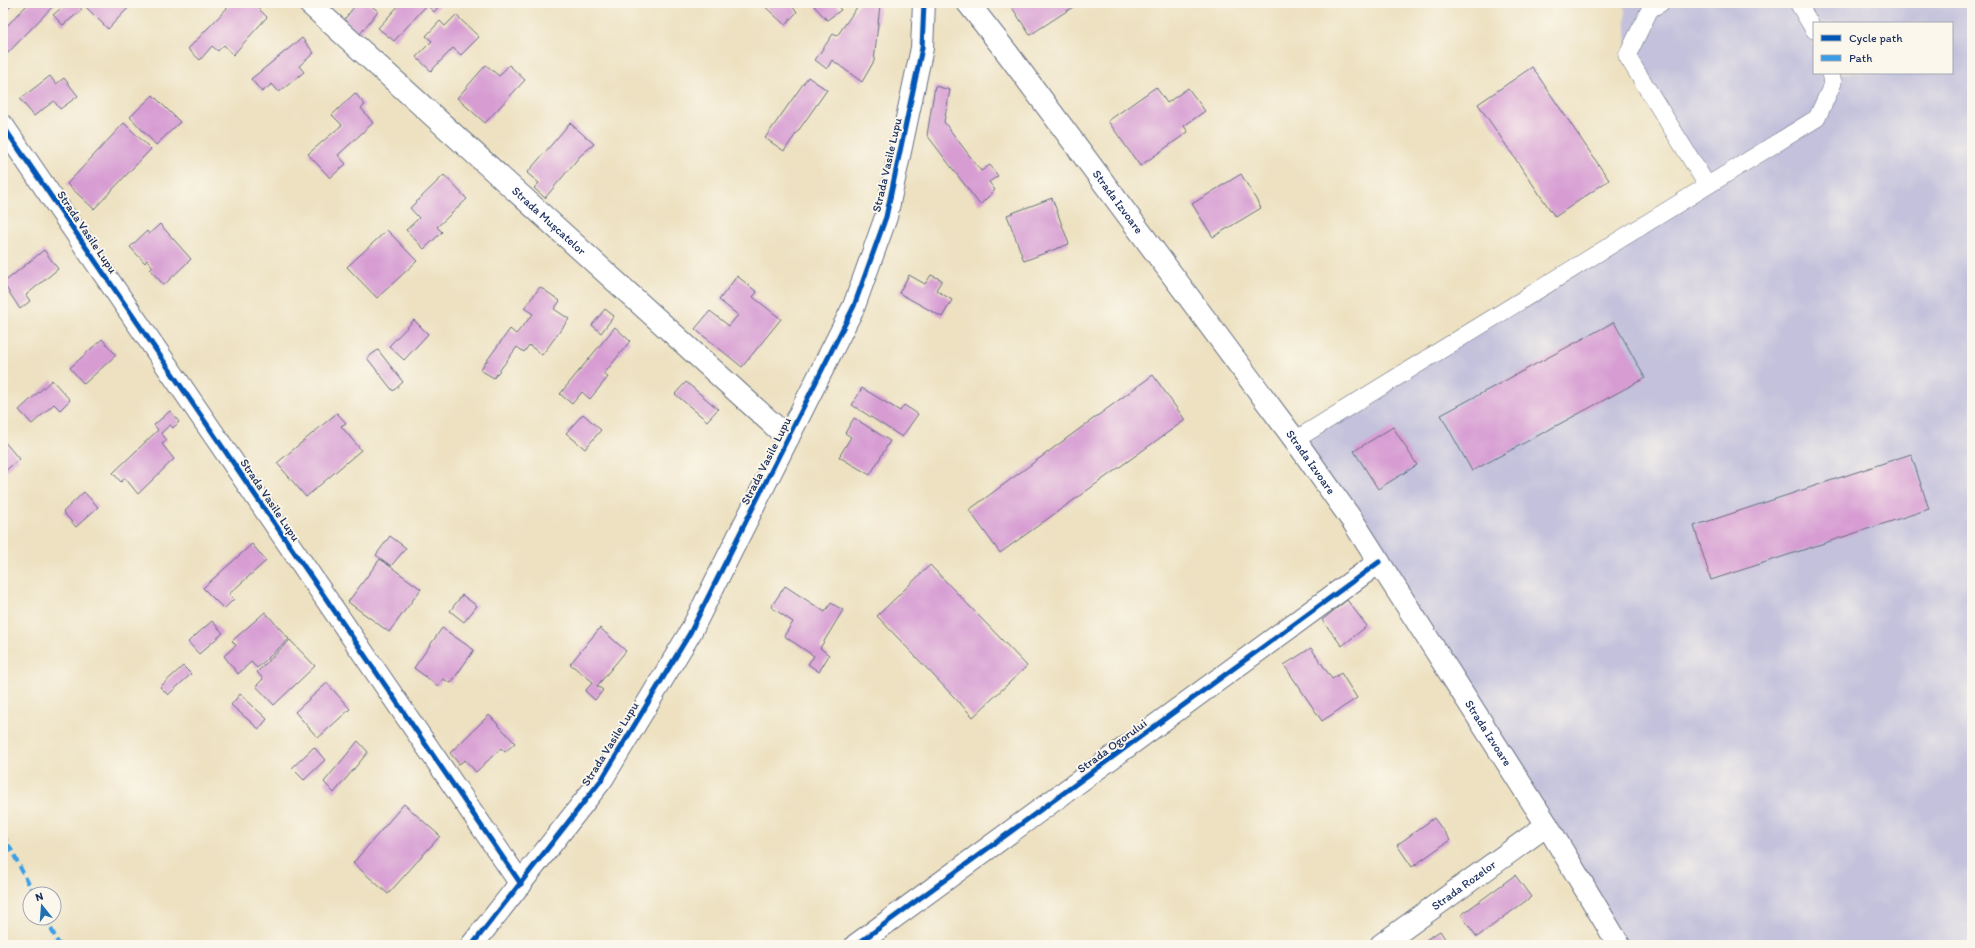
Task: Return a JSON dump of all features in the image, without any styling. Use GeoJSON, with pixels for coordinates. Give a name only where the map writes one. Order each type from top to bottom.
{"type":"FeatureCollection","features":[{"type":"Feature","properties":{"kind":"street","name":"Strada Mușcatelor"},"geometry":{"type":"LineString","coordinates":[[309,3],[788,438]]}},
{"type":"Feature","properties":{"kind":"street","name":"Strada Vasile Lupu"},"geometry":{"type":"LineString","coordinates":[[472,945],[602,779],[690,634],[854,306],[886,217],[922,48],[924,3]]}},
{"type":"Feature","properties":{"kind":"street","name":"Strada Izvoare"},"geometry":{"type":"LineString","coordinates":[[968,3],[1008,54],[1295,440],[1379,562],[1547,824],[1619,945]]}},
{"type":"Feature","properties":{"kind":"street","name":"Strada Vasile Lupu"},"geometry":{"type":"LineString","coordinates":[[3,126],[521,884]]}},
{"type":"Feature","properties":{"kind":"street","name":"Strada Ogorului"},"geometry":{"type":"LineString","coordinates":[[856,945],[1379,562]]}},
{"type":"Feature","properties":{"kind":"street","name":"Strada Rozelor"},"geometry":{"type":"LineString","coordinates":[[1381,945],[1547,824]]}},
{"type":"Feature","properties":{"kind":"lane"},"geometry":{"type":"LineString","coordinates":[[1661,3],[1650,9],[1627,56],[1707,184]]}},
{"type":"Feature","properties":{"kind":"lane"},"geometry":{"type":"LineString","coordinates":[[1798,3],[1813,28]]}},
{"type":"Feature","properties":{"kind":"lane"},"geometry":{"type":"LineString","coordinates":[[1295,440],[1707,184],[1817,118],[1833,83],[1831,74]]}},
{"type":"Feature","properties":{"kind":"shaded area"},"geometry":{"type":"Polygon","coordinates":[[[1625,3],[1972,3],[1972,945],[1611,945],[1295,440],[1707,185],[1627,56],[1625,3]]]}},
{"type":"Feature","properties":{"kind":"building"},"geometry":{"type":"Polygon","coordinates":[[[3,3],[14,3],[3,14],[3,3]]]}},
{"type":"Feature","properties":{"kind":"building"},"geometry":{"type":"Polygon","coordinates":[[[29,3],[56,3],[3,58],[3,30],[29,3]]]}},
{"type":"Feature","properties":{"kind":"building"},"geometry":{"type":"Polygon","coordinates":[[[67,3],[77,3],[82,10],[63,25],[53,15],[67,3]]]}},
{"type":"Feature","properties":{"kind":"building"},"geometry":{"type":"Polygon","coordinates":[[[82,3],[127,3],[130,6],[108,29],[82,3]]]}},
{"type":"Feature","properties":{"kind":"building"},"geometry":{"type":"Polygon","coordinates":[[[232,3],[263,3],[258,8],[267,17],[233,55],[224,45],[218,51],[212,46],[200,60],[188,49],[232,3]]]}},
{"type":"Feature","properties":{"kind":"building"},"geometry":{"type":"Polygon","coordinates":[[[357,3],[368,3],[378,11],[360,34],[344,20],[357,3]]]}},
{"type":"Feature","properties":{"kind":"building"},"geometry":{"type":"Polygon","coordinates":[[[401,3],[442,3],[434,12],[427,5],[394,41],[378,28],[401,3]]]}},
{"type":"Feature","properties":{"kind":"building"},"geometry":{"type":"Polygon","coordinates":[[[761,3],[789,3],[797,12],[785,25],[761,3]]]}},
{"type":"Feature","properties":{"kind":"building"},"geometry":{"type":"Polygon","coordinates":[[[818,3],[835,3],[841,10],[827,20],[814,6],[818,3]]]}},
{"type":"Feature","properties":{"kind":"building"},"geometry":{"type":"Polygon","coordinates":[[[860,3],[880,5],[874,61],[862,82],[832,60],[827,69],[815,60],[833,34],[837,36],[860,3]]]}},
{"type":"Feature","properties":{"kind":"building"},"geometry":{"type":"Polygon","coordinates":[[[1009,3],[1079,3],[1030,35],[1009,3]]]}},
{"type":"Feature","properties":{"kind":"building"},"geometry":{"type":"Polygon","coordinates":[[[456,15],[479,37],[461,55],[453,48],[431,71],[416,57],[432,41],[426,36],[440,21],[445,26],[456,15]]]}},
{"type":"Feature","properties":{"kind":"building"},"geometry":{"type":"Polygon","coordinates":[[[302,38],[314,53],[299,66],[304,72],[279,92],[272,84],[262,92],[251,79],[302,38]]]}},
{"type":"Feature","properties":{"kind":"building"},"geometry":{"type":"Polygon","coordinates":[[[486,65],[499,76],[509,65],[525,80],[485,123],[457,98],[486,65]]]}},
{"type":"Feature","properties":{"kind":"building"},"geometry":{"type":"Polygon","coordinates":[[[1532,67],[1609,180],[1555,217],[1478,104],[1532,67]]]}},
{"type":"Feature","properties":{"kind":"building"},"geometry":{"type":"Polygon","coordinates":[[[50,76],[56,84],[64,78],[78,96],[60,109],[54,101],[34,116],[20,99],[50,76]]]}},
{"type":"Feature","properties":{"kind":"building"},"geometry":{"type":"Polygon","coordinates":[[[808,77],[827,90],[784,151],[765,138],[808,77]]]}},
{"type":"Feature","properties":{"kind":"building"},"geometry":{"type":"Polygon","coordinates":[[[935,86],[950,90],[944,122],[981,171],[990,165],[998,176],[989,182],[995,190],[980,205],[927,135],[935,86]]]}},
{"type":"Feature","properties":{"kind":"building"},"geometry":{"type":"Polygon","coordinates":[[[1156,87],[1167,103],[1188,88],[1205,111],[1184,126],[1188,132],[1140,166],[1108,121],[1156,87]]]}},
{"type":"Feature","properties":{"kind":"building"},"geometry":{"type":"Polygon","coordinates":[[[355,93],[365,105],[361,108],[373,123],[338,155],[346,164],[330,178],[308,154],[342,125],[332,115],[355,93]]]}},
{"type":"Feature","properties":{"kind":"building"},"geometry":{"type":"Polygon","coordinates":[[[153,95],[180,122],[156,145],[130,117],[153,95]]]}},
{"type":"Feature","properties":{"kind":"building"},"geometry":{"type":"Polygon","coordinates":[[[124,123],[151,149],[94,209],[67,184],[124,123]]]}},
{"type":"Feature","properties":{"kind":"building"},"geometry":{"type":"Polygon","coordinates":[[[570,123],[594,144],[580,156],[545,198],[534,188],[539,183],[527,173],[570,123]]]}},
{"type":"Feature","properties":{"kind":"building"},"geometry":{"type":"Polygon","coordinates":[[[1241,174],[1261,208],[1213,237],[1192,204],[1241,174]]]}},
{"type":"Feature","properties":{"kind":"building"},"geometry":{"type":"Polygon","coordinates":[[[444,175],[467,199],[437,227],[442,232],[424,249],[406,230],[419,218],[410,208],[444,175]]]}},
{"type":"Feature","properties":{"kind":"building"},"geometry":{"type":"Polygon","coordinates":[[[1052,198],[1069,244],[1024,261],[1007,215],[1052,198]]]}},
{"type":"Feature","properties":{"kind":"building"},"geometry":{"type":"Polygon","coordinates":[[[160,224],[191,259],[164,285],[150,270],[153,267],[147,260],[145,263],[130,247],[147,231],[149,234],[160,224]]]}},
{"type":"Feature","properties":{"kind":"building"},"geometry":{"type":"Polygon","coordinates":[[[387,230],[417,261],[377,298],[347,267],[387,230]]]}},
{"type":"Feature","properties":{"kind":"building"},"geometry":{"type":"Polygon","coordinates":[[[44,250],[58,269],[26,295],[30,301],[20,309],[3,283],[44,250]]]}},
{"type":"Feature","properties":{"kind":"building"},"geometry":{"type":"Polygon","coordinates":[[[909,275],[925,284],[931,275],[942,280],[936,290],[952,300],[942,317],[899,293],[909,275]]]}},
{"type":"Feature","properties":{"kind":"building"},"geometry":{"type":"Polygon","coordinates":[[[737,276],[757,292],[753,297],[781,319],[742,367],[695,329],[710,311],[729,326],[738,315],[719,300],[737,276]]]}},
{"type":"Feature","properties":{"kind":"building"},"geometry":{"type":"Polygon","coordinates":[[[540,287],[560,301],[554,309],[569,319],[542,355],[529,345],[524,352],[517,347],[494,378],[480,370],[510,329],[516,334],[533,314],[524,308],[540,287]]]}},
{"type":"Feature","properties":{"kind":"building"},"geometry":{"type":"Polygon","coordinates":[[[605,309],[614,316],[601,333],[592,325],[605,309]]]}},
{"type":"Feature","properties":{"kind":"building"},"geometry":{"type":"Polygon","coordinates":[[[414,320],[428,334],[404,360],[389,346],[414,320]]]}},
{"type":"Feature","properties":{"kind":"building"},"geometry":{"type":"Polygon","coordinates":[[[1614,322],[1645,378],[1472,471],[1441,415],[1614,322]]]}},
{"type":"Feature","properties":{"kind":"building"},"geometry":{"type":"Polygon","coordinates":[[[615,327],[630,341],[604,374],[608,377],[590,399],[582,392],[572,404],[560,394],[615,327]]]}},
{"type":"Feature","properties":{"kind":"building"},"geometry":{"type":"Polygon","coordinates":[[[102,339],[116,355],[84,384],[70,368],[102,339]]]}},
{"type":"Feature","properties":{"kind":"building"},"geometry":{"type":"Polygon","coordinates":[[[378,350],[403,382],[393,391],[367,358],[378,350]]]}},
{"type":"Feature","properties":{"kind":"building"},"geometry":{"type":"Polygon","coordinates":[[[1153,375],[1185,420],[1000,553],[969,510],[1153,375]]]}},
{"type":"Feature","properties":{"kind":"building"},"geometry":{"type":"Polygon","coordinates":[[[52,380],[70,400],[60,410],[54,404],[32,424],[19,410],[52,380]]]}},
{"type":"Feature","properties":{"kind":"building"},"geometry":{"type":"Polygon","coordinates":[[[686,382],[718,409],[707,421],[675,394],[686,382]]]}},
{"type":"Feature","properties":{"kind":"building"},"geometry":{"type":"Polygon","coordinates":[[[862,388],[900,411],[904,405],[918,414],[902,437],[852,405],[862,388]]]}},
{"type":"Feature","properties":{"kind":"building"},"geometry":{"type":"Polygon","coordinates":[[[170,411],[179,422],[173,428],[170,425],[161,433],[167,440],[162,444],[174,459],[138,494],[125,478],[121,482],[113,473],[158,430],[154,425],[170,411]]]}},
{"type":"Feature","properties":{"kind":"building"},"geometry":{"type":"Polygon","coordinates":[[[337,413],[346,423],[341,426],[361,450],[306,497],[277,463],[337,413]]]}},
{"type":"Feature","properties":{"kind":"building"},"geometry":{"type":"Polygon","coordinates":[[[583,414],[601,430],[585,449],[566,433],[583,414]]]}},
{"type":"Feature","properties":{"kind":"building"},"geometry":{"type":"Polygon","coordinates":[[[854,418],[890,441],[870,475],[839,457],[851,437],[845,433],[854,418]]]}},
{"type":"Feature","properties":{"kind":"building"},"geometry":{"type":"Polygon","coordinates":[[[1393,427],[1417,465],[1378,489],[1354,451],[1393,427]]]}},
{"type":"Feature","properties":{"kind":"building"},"geometry":{"type":"Polygon","coordinates":[[[3,440],[19,459],[3,473],[3,440]]]}},
{"type":"Feature","properties":{"kind":"building"},"geometry":{"type":"Polygon","coordinates":[[[1911,454],[1929,509],[1711,580],[1694,526],[1911,454]]]}},
{"type":"Feature","properties":{"kind":"building"},"geometry":{"type":"Polygon","coordinates":[[[84,492],[98,507],[76,527],[63,512],[84,492]]]}},
{"type":"Feature","properties":{"kind":"building"},"geometry":{"type":"Polygon","coordinates":[[[390,536],[406,548],[391,566],[376,555],[390,536]]]}},
{"type":"Feature","properties":{"kind":"building"},"geometry":{"type":"Polygon","coordinates":[[[252,544],[266,561],[229,594],[234,599],[224,609],[203,588],[252,544]]]}},
{"type":"Feature","properties":{"kind":"building"},"geometry":{"type":"Polygon","coordinates":[[[380,559],[421,589],[389,632],[348,602],[380,559]]]}},
{"type":"Feature","properties":{"kind":"building"},"geometry":{"type":"Polygon","coordinates":[[[930,565],[1027,666],[973,717],[877,616],[930,565]]]}},
{"type":"Feature","properties":{"kind":"building"},"geometry":{"type":"Polygon","coordinates":[[[785,586],[825,612],[831,603],[843,610],[820,648],[829,655],[819,672],[808,664],[814,656],[784,636],[793,622],[771,607],[785,586]]]}},
{"type":"Feature","properties":{"kind":"building"},"geometry":{"type":"Polygon","coordinates":[[[462,595],[477,606],[464,622],[450,611],[462,595]]]}},
{"type":"Feature","properties":{"kind":"building"},"geometry":{"type":"Polygon","coordinates":[[[1347,600],[1367,626],[1342,646],[1322,620],[1347,600]]]}},
{"type":"Feature","properties":{"kind":"building"},"geometry":{"type":"Polygon","coordinates":[[[265,612],[289,639],[257,668],[251,662],[238,674],[224,656],[236,645],[232,641],[265,612]]]}},
{"type":"Feature","properties":{"kind":"building"},"geometry":{"type":"Polygon","coordinates":[[[212,621],[223,633],[199,654],[188,642],[212,621]]]}},
{"type":"Feature","properties":{"kind":"building"},"geometry":{"type":"Polygon","coordinates":[[[442,628],[474,650],[451,683],[443,679],[438,686],[414,668],[442,628]]]}},
{"type":"Feature","properties":{"kind":"building"},"geometry":{"type":"Polygon","coordinates":[[[600,628],[626,651],[597,686],[603,690],[595,700],[585,691],[593,682],[570,664],[600,628]]]}},
{"type":"Feature","properties":{"kind":"building"},"geometry":{"type":"Polygon","coordinates":[[[290,640],[315,666],[274,705],[256,686],[263,679],[257,672],[290,640]]]}},
{"type":"Feature","properties":{"kind":"building"},"geometry":{"type":"Polygon","coordinates":[[[1311,648],[1332,679],[1341,673],[1357,698],[1322,721],[1284,665],[1311,648]]]}},
{"type":"Feature","properties":{"kind":"building"},"geometry":{"type":"Polygon","coordinates":[[[183,666],[191,674],[168,695],[160,687],[183,666]]]}},
{"type":"Feature","properties":{"kind":"building"},"geometry":{"type":"Polygon","coordinates":[[[327,683],[350,709],[318,738],[295,712],[327,683]]]}},
{"type":"Feature","properties":{"kind":"building"},"geometry":{"type":"Polygon","coordinates":[[[240,694],[267,719],[259,729],[231,705],[240,694]]]}},
{"type":"Feature","properties":{"kind":"building"},"geometry":{"type":"Polygon","coordinates":[[[489,715],[515,743],[505,752],[501,748],[476,772],[465,760],[459,764],[450,753],[489,715]]]}},
{"type":"Feature","properties":{"kind":"building"},"geometry":{"type":"Polygon","coordinates":[[[358,741],[368,752],[334,793],[324,782],[358,741]]]}},
{"type":"Feature","properties":{"kind":"building"},"geometry":{"type":"Polygon","coordinates":[[[314,747],[325,760],[304,780],[292,768],[314,747]]]}},
{"type":"Feature","properties":{"kind":"building"},"geometry":{"type":"Polygon","coordinates":[[[404,804],[440,836],[388,894],[353,863],[404,804]]]}},
{"type":"Feature","properties":{"kind":"building"},"geometry":{"type":"Polygon","coordinates":[[[1434,818],[1450,840],[1412,867],[1397,845],[1434,818]]]}},
{"type":"Feature","properties":{"kind":"building"},"geometry":{"type":"Polygon","coordinates":[[[1515,875],[1531,897],[1477,937],[1461,915],[1515,875]]]}},
{"type":"Feature","properties":{"kind":"building"},"geometry":{"type":"Polygon","coordinates":[[[1440,931],[1449,945],[1418,945],[1440,931]]]}},
{"type":"Feature","properties":{"kind":"marked path"},"geometry":{"type":"LineString","coordinates":[[3,834],[30,886]]}},
{"type":"Feature","properties":{"kind":"marked path"},"geometry":{"type":"LineString","coordinates":[[50,926],[59,945]]}},
{"type":"Feature","properties":{"kind":"cycle path"},"geometry":{"type":"LineString","coordinates":[[472,945],[602,779],[690,633],[854,306],[886,217],[922,48],[924,3]]}},
{"type":"Feature","properties":{"kind":"cycle path"},"geometry":{"type":"LineString","coordinates":[[3,126],[521,884]]}},
{"type":"Feature","properties":{"kind":"cycle path"},"geometry":{"type":"LineString","coordinates":[[856,945],[1379,562]]}}]}
